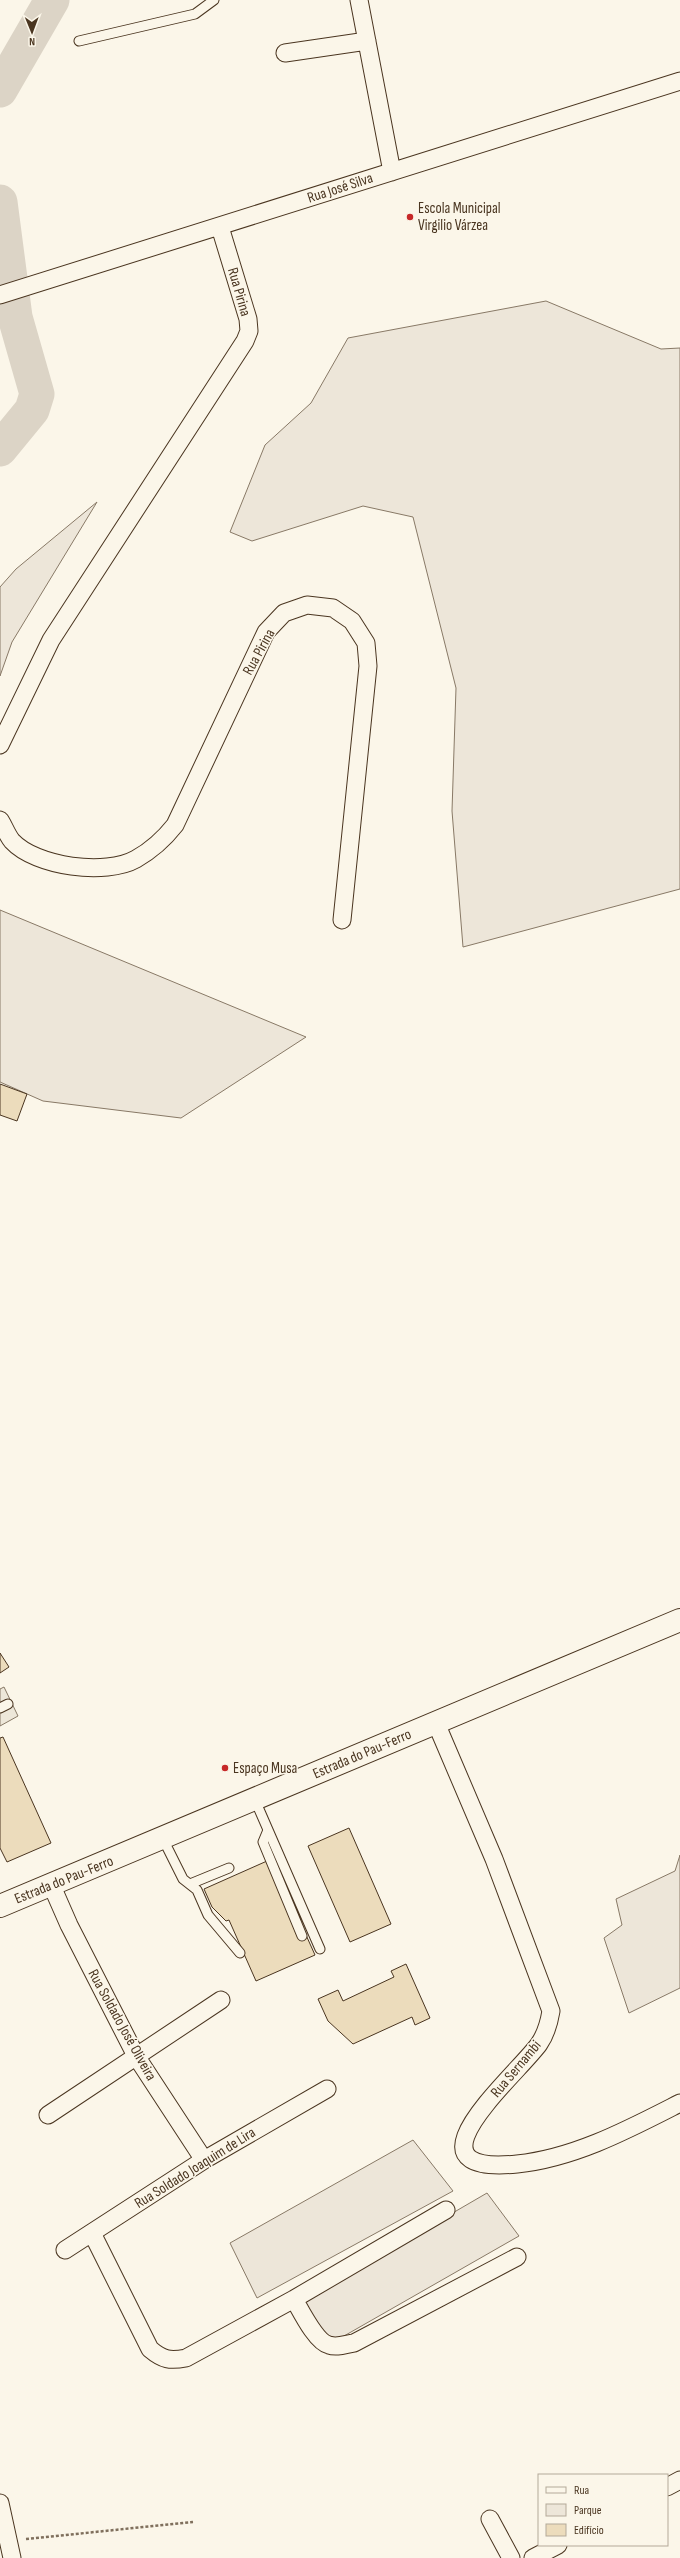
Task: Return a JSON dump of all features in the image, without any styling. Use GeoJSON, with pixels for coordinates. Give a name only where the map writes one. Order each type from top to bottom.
{"type":"FeatureCollection","features":[{"type":"Feature","properties":{"kind":"main road","name":"Estrada do Pau-Ferro"},"geometry":{"type":"LineString","coordinates":[[0,1906],[163,1839],[680,1620]]}},
{"type":"Feature","properties":{"kind":"street"},"geometry":{"type":"LineString","coordinates":[[359,0],[392,172]]}},
{"type":"Feature","properties":{"kind":"street"},"geometry":{"type":"LineString","coordinates":[[285,53],[367,42]]}},
{"type":"Feature","properties":{"kind":"street","name":"Rua José Silva"},"geometry":{"type":"LineString","coordinates":[[0,296],[680,81]]}},
{"type":"Feature","properties":{"kind":"street","name":"Rua Pirina"},"geometry":{"type":"LineString","coordinates":[[0,745],[51,640],[245,341],[249,331],[248,319],[220,227]]}},
{"type":"Feature","properties":{"kind":"street","name":"Rua Pirina"},"geometry":{"type":"LineString","coordinates":[[0,820],[13,841],[36,856],[79,868],[112,867],[135,860],[161,842],[175,825],[266,632],[284,613],[307,605],[333,608],[352,621],[366,643],[368,666],[342,920]]}},
{"type":"Feature","properties":{"kind":"street","name":"Rua Sernambi"},"geometry":{"type":"LineString","coordinates":[[436,1723],[494,1859],[551,2011],[549,2026],[539,2044],[473,2118],[465,2134],[464,2148],[468,2156],[478,2163],[500,2166],[531,2162],[602,2140],[680,2103]]}},
{"type":"Feature","properties":{"kind":"street","name":"Rua Soldado José Oliveira"},"geometry":{"type":"LineString","coordinates":[[52,1884],[69,1925],[136,2056],[204,2160]]}},
{"type":"Feature","properties":{"kind":"street"},"geometry":{"type":"LineString","coordinates":[[48,2115],[220,2000]]}},
{"type":"Feature","properties":{"kind":"street","name":"Rua Soldado Joaquim de Lira"},"geometry":{"type":"LineString","coordinates":[[65,2250],[204,2160],[327,2088]]}},
{"type":"Feature","properties":{"kind":"street"},"geometry":{"type":"LineString","coordinates":[[92,2233],[150,2349],[161,2358],[171,2360],[186,2358],[294,2299],[446,2210]]}},
{"type":"Feature","properties":{"kind":"street"},"geometry":{"type":"LineString","coordinates":[[294,2299],[322,2342],[330,2346],[341,2346],[354,2343],[517,2257]]}},
{"type":"Feature","properties":{"kind":"street"},"geometry":{"type":"LineString","coordinates":[[668,2486],[680,2480]]}},
{"type":"Feature","properties":{"kind":"street"},"geometry":{"type":"LineString","coordinates":[[0,2503],[12,2558]]}},
{"type":"Feature","properties":{"kind":"street"},"geometry":{"type":"LineString","coordinates":[[490,2519],[510,2558]]}},
{"type":"Feature","properties":{"kind":"street"},"geometry":{"type":"LineString","coordinates":[[533,2558],[556,2546]]}},
{"type":"Feature","properties":{"kind":"lane"},"geometry":{"type":"LineString","coordinates":[[79,41],[195,14],[214,0]]}},
{"type":"Feature","properties":{"kind":"lane"},"geometry":{"type":"LineString","coordinates":[[0,1708],[8,1704]]}},
{"type":"Feature","properties":{"kind":"lane"},"geometry":{"type":"LineString","coordinates":[[254,1800],[320,1949]]}},
{"type":"Feature","properties":{"kind":"lane"},"geometry":{"type":"LineString","coordinates":[[268,1830],[263,1842],[302,1936]]}},
{"type":"Feature","properties":{"kind":"lane"},"geometry":{"type":"LineString","coordinates":[[163,1839],[183,1879],[197,1890],[208,1915],[240,1953]]}},
{"type":"Feature","properties":{"kind":"lane"},"geometry":{"type":"LineString","coordinates":[[190,1884],[229,1868]]}},
{"type":"Feature","properties":{"kind":"path"},"geometry":{"type":"LineString","coordinates":[[8,2540],[193,2522]]}},
{"type":"Feature","properties":{"kind":"green space"},"geometry":{"type":"Polygon","coordinates":[[[546,301],[661,349],[680,348],[680,889],[463,947],[452,811],[456,688],[413,517],[363,506],[252,541],[230,532],[265,445],[311,403],[348,338],[546,301]]]}},
{"type":"Feature","properties":{"kind":"green space"},"geometry":{"type":"Polygon","coordinates":[[[97,502],[12,642],[0,676],[0,587],[16,569],[97,502]]]}},
{"type":"Feature","properties":{"kind":"green space"},"geometry":{"type":"Polygon","coordinates":[[[0,910],[306,1037],[181,1118],[43,1101],[0,1082],[0,910]]]}},
{"type":"Feature","properties":{"kind":"green space"},"geometry":{"type":"Polygon","coordinates":[[[680,1855],[680,1988],[629,2013],[604,1938],[622,1925],[616,1899],[675,1871],[680,1855]]]}},
{"type":"Feature","properties":{"kind":"green space"},"geometry":{"type":"Polygon","coordinates":[[[413,2140],[453,2191],[257,2298],[230,2243],[413,2140]]]}},
{"type":"Feature","properties":{"kind":"green space"},"geometry":{"type":"Polygon","coordinates":[[[487,2193],[519,2236],[330,2344],[303,2300],[487,2193]]]}},
{"type":"Feature","properties":{"kind":"shaded area"},"geometry":{"type":"Polygon","coordinates":[[[4,1687],[18,1716],[0,1726],[0,1689],[4,1687]]]}},
{"type":"Feature","properties":{"kind":"building"},"geometry":{"type":"Polygon","coordinates":[[[0,1084],[27,1094],[17,1121],[0,1115],[0,1084]]]}},
{"type":"Feature","properties":{"kind":"building"},"geometry":{"type":"Polygon","coordinates":[[[0,1653],[9,1667],[0,1673],[0,1653]]]}},
{"type":"Feature","properties":{"kind":"building"},"geometry":{"type":"Polygon","coordinates":[[[3,1737],[51,1843],[7,1862],[0,1848],[0,1738],[3,1737]]]}},
{"type":"Feature","properties":{"kind":"building"},"geometry":{"type":"Polygon","coordinates":[[[349,1828],[391,1924],[350,1942],[308,1846],[349,1828]]]}},
{"type":"Feature","properties":{"kind":"building"},"geometry":{"type":"Polygon","coordinates":[[[267,1861],[298,1938],[306,1935],[315,1955],[256,1981],[229,1920],[226,1921],[212,1907],[204,1889],[267,1861]]]}},
{"type":"Feature","properties":{"kind":"building"},"geometry":{"type":"Polygon","coordinates":[[[406,1964],[430,2018],[415,2025],[412,2017],[353,2044],[328,2021],[318,1999],[338,1990],[343,2001],[394,1977],[391,1971],[406,1964]]]}},
{"type":"Feature","properties":{"kind":"waterway"},"geometry":{"type":"LineString","coordinates":[[0,90],[52,0]]}},
{"type":"Feature","properties":{"kind":"waterway"},"geometry":{"type":"LineString","coordinates":[[0,202],[15,317],[37,394],[32,410],[0,449]]}},
{"type":"Feature","properties":{"kind":"place","name":"Escola Municipal Virgilio Várzea"},"geometry":{"type":"Point","coordinates":[410,217]}},
{"type":"Feature","properties":{"kind":"place","name":"Espaço Musa"},"geometry":{"type":"Point","coordinates":[225,1768]}}]}
